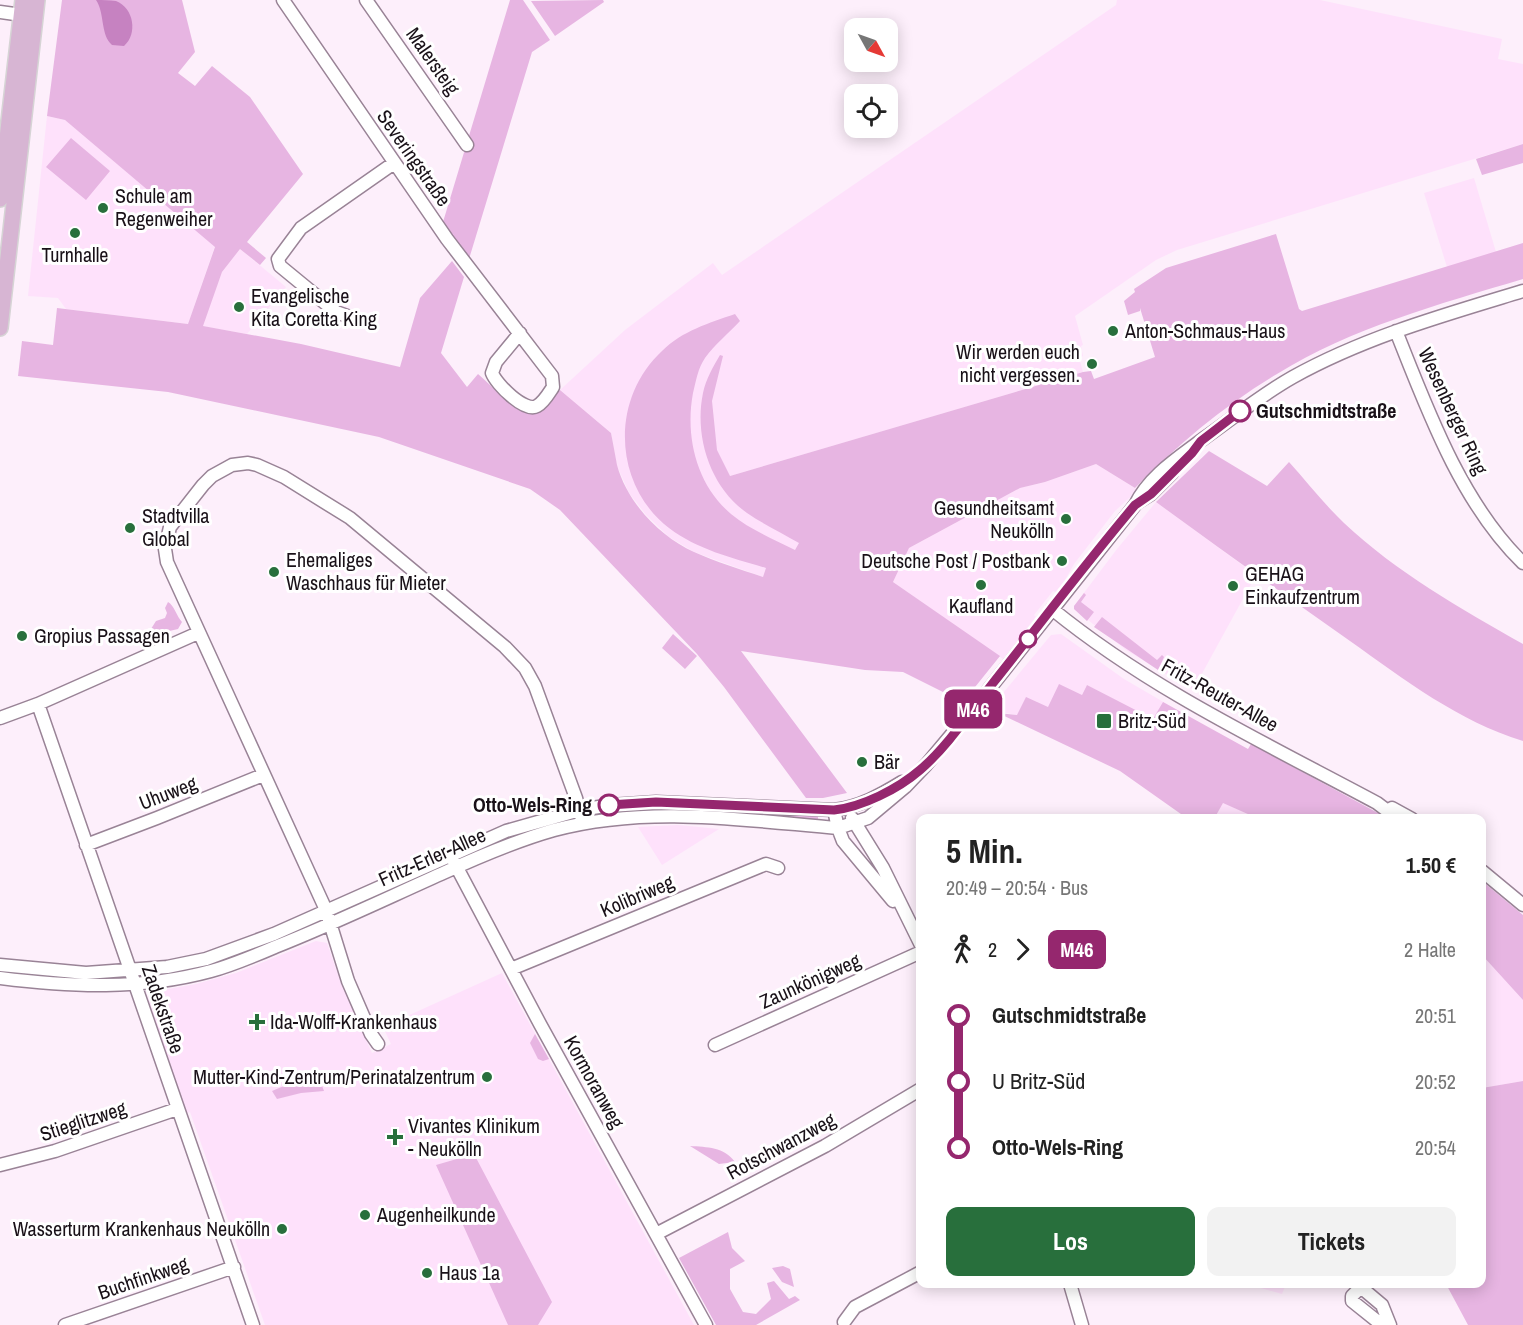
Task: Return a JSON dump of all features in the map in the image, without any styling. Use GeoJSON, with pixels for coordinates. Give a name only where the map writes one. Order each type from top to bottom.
{"type":"FeatureCollection","features":[{"type":"Feature","properties":{"kind":"main road"},"geometry":{"type":"LineString","coordinates":[[0,198],[26,10],[37,0]]}},
{"type":"Feature","properties":{"kind":"main road"},"geometry":{"type":"LineString","coordinates":[[0,328],[4,252],[26,10]]}},
{"type":"Feature","properties":{"kind":"street","name":"Severingstraße"},"geometry":{"type":"LineString","coordinates":[[282,0],[459,256],[520,333],[552,376],[554,382],[552,389],[539,405],[534,407],[523,405],[503,389],[492,374],[496,362],[520,333]]}},
{"type":"Feature","properties":{"kind":"street","name":"Malersteig"},"geometry":{"type":"LineString","coordinates":[[366,0],[467,145]]}},
{"type":"Feature","properties":{"kind":"street"},"geometry":{"type":"LineString","coordinates":[[0,12],[26,10]]}},
{"type":"Feature","properties":{"kind":"street"},"geometry":{"type":"LineString","coordinates":[[353,318],[333,310],[280,266],[278,259],[301,228],[394,163]]}},
{"type":"Feature","properties":{"kind":"street"},"geometry":{"type":"LineString","coordinates":[[854,824],[868,818],[896,796],[952,734],[1135,505],[1141,492],[1187,449],[1241,410],[1292,378],[1358,345],[1523,291]]}},
{"type":"Feature","properties":{"kind":"street","name":"Wesenberger Ring"},"geometry":{"type":"LineString","coordinates":[[1396,331],[1436,428],[1458,472],[1485,516],[1523,563]]}},
{"type":"Feature","properties":{"kind":"street"},"geometry":{"type":"LineString","coordinates":[[378,1044],[355,999],[326,910],[167,562],[165,549],[170,527],[203,485],[218,472],[240,464],[248,463],[265,467],[331,506],[368,532],[505,647],[518,660],[535,686],[584,823]]}},
{"type":"Feature","properties":{"kind":"street","name":"Fritz-Reuter-Allee"},"geometry":{"type":"LineString","coordinates":[[1052,609],[1112,654],[1171,692],[1377,803],[1403,814]]}},
{"type":"Feature","properties":{"kind":"street"},"geometry":{"type":"LineString","coordinates":[[0,718],[38,704],[198,633]]}},
{"type":"Feature","properties":{"kind":"street","name":"Zadekstraße"},"geometry":{"type":"LineString","coordinates":[[38,704],[253,1325]]}},
{"type":"Feature","properties":{"kind":"street"},"geometry":{"type":"LineString","coordinates":[[916,935],[883,868],[854,824],[848,808],[883,794],[918,772]]}},
{"type":"Feature","properties":{"kind":"street","name":"Uhuweg"},"geometry":{"type":"LineString","coordinates":[[86,844],[263,776]]}},
{"type":"Feature","properties":{"kind":"street","name":"Fritz-Erler-Allee"},"geometry":{"type":"LineString","coordinates":[[0,978],[70,986],[134,984],[211,971],[330,924],[454,861],[506,831],[580,810],[656,802],[834,810],[848,808]]}},
{"type":"Feature","properties":{"kind":"street","name":"Fritz-Reuter-Allee"},"geometry":{"type":"LineString","coordinates":[[1377,803],[1391,814]]}},
{"type":"Feature","properties":{"kind":"street"},"geometry":{"type":"LineString","coordinates":[[834,810],[843,841],[906,916]]}},
{"type":"Feature","properties":{"kind":"street","name":"Fritz-Erler-Allee"},"geometry":{"type":"LineString","coordinates":[[0,965],[86,973],[167,967],[206,958],[274,934],[326,910],[454,861],[584,823],[634,816],[679,815],[838,828],[854,824]]}},
{"type":"Feature","properties":{"kind":"street","name":"Kormoranweg"},"geometry":{"type":"LineString","coordinates":[[454,861],[706,1325]]}},
{"type":"Feature","properties":{"kind":"street","name":"Kolibriweg"},"geometry":{"type":"LineString","coordinates":[[511,969],[766,864],[778,868]]}},
{"type":"Feature","properties":{"kind":"street"},"geometry":{"type":"LineString","coordinates":[[1486,874],[1523,905]]}},
{"type":"Feature","properties":{"kind":"street","name":"Zaunkönigweg"},"geometry":{"type":"LineString","coordinates":[[715,1045],[916,954]]}},
{"type":"Feature","properties":{"kind":"street","name":"Rotschwanzweg"},"geometry":{"type":"LineString","coordinates":[[656,1234],[825,1146],[916,1092]]}},
{"type":"Feature","properties":{"kind":"street","name":"Stieglitzweg"},"geometry":{"type":"LineString","coordinates":[[0,1165],[55,1151],[177,1109]]}},
{"type":"Feature","properties":{"kind":"street","name":"Buchfinkweg"},"geometry":{"type":"LineString","coordinates":[[65,1325],[234,1268]]}},
{"type":"Feature","properties":{"kind":"street"},"geometry":{"type":"LineString","coordinates":[[844,1322],[855,1307],[916,1275]]}},
{"type":"Feature","properties":{"kind":"street"},"geometry":{"type":"LineString","coordinates":[[1071,1288],[1082,1325]]}},
{"type":"Feature","properties":{"kind":"street"},"geometry":{"type":"LineString","coordinates":[[1382,1325],[1352,1301],[1352,1296],[1358,1290],[1363,1289],[1382,1305],[1390,1325]]}},
{"type":"Feature","properties":{"kind":"shaded area"},"geometry":{"type":"Polygon","coordinates":[[[62,0],[182,0],[195,52],[178,73],[195,86],[212,66],[250,97],[303,174],[247,242],[266,258],[260,265],[240,249],[222,272],[203,326],[301,344],[400,367],[420,298],[452,261],[464,277],[441,353],[467,387],[478,374],[507,400],[533,412],[546,407],[560,390],[611,433],[617,465],[628,492],[657,527],[694,552],[763,577],[766,568],[704,548],[669,528],[650,510],[637,489],[628,466],[625,441],[627,417],[633,393],[645,371],[670,344],[706,324],[735,314],[740,321],[705,358],[696,379],[691,426],[692,442],[701,474],[719,502],[731,514],[753,529],[795,550],[799,543],[747,513],[734,502],[714,475],[703,443],[701,409],[706,383],[720,355],[723,356],[712,401],[717,450],[730,476],[1083,372],[1091,371],[1094,379],[1155,357],[1140,308],[1140,311],[1128,315],[1124,301],[1135,292],[1134,289],[1166,268],[1276,234],[1299,309],[1302,311],[1523,243],[1523,279],[1365,330],[1305,358],[1220,412],[1168,456],[1135,488],[1096,464],[1045,482],[1020,488],[909,548],[893,582],[1000,656],[963,702],[903,672],[865,670],[741,651],[847,793],[823,798],[806,798],[697,654],[560,510],[530,489],[379,437],[168,392],[18,376],[22,341],[53,345],[57,308],[188,324],[215,247],[65,120],[47,116],[62,0]]]}},
{"type":"Feature","properties":{"kind":"shaded area"},"geometry":{"type":"Polygon","coordinates":[[[96,0],[116,1],[127,9],[132,28],[131,35],[124,46],[112,45],[108,40],[96,0]]]}},
{"type":"Feature","properties":{"kind":"shaded area"},"geometry":{"type":"Polygon","coordinates":[[[510,0],[523,0],[550,40],[532,52],[469,259],[443,222],[510,0]]]}},
{"type":"Feature","properties":{"kind":"shaded area"},"geometry":{"type":"Polygon","coordinates":[[[603,0],[604,2],[555,36],[531,1],[603,0]]]}},
{"type":"Feature","properties":{"kind":"shaded area"},"geometry":{"type":"Polygon","coordinates":[[[1117,0],[1320,0],[1502,39],[1498,59],[1523,64],[1523,144],[1177,250],[1156,260],[1075,316],[1083,345],[1081,346],[1083,356],[1079,358],[1083,372],[730,476],[802,539],[796,551],[763,577],[694,552],[669,537],[646,515],[629,493],[617,466],[611,433],[560,390],[625,330],[713,263],[722,275],[1116,5],[1117,0]]]}},
{"type":"Feature","properties":{"kind":"shaded area","name":"Schule am Regenweiher"},"geometry":{"type":"Polygon","coordinates":[[[47,116],[65,120],[215,246],[188,324],[66,309],[58,298],[28,296],[47,116]]]}},
{"type":"Feature","properties":{"kind":"shaded area"},"geometry":{"type":"Polygon","coordinates":[[[71,138],[110,171],[86,200],[46,167],[71,138]]]}},
{"type":"Feature","properties":{"kind":"shaded area"},"geometry":{"type":"Polygon","coordinates":[[[1523,144],[1523,163],[1482,175],[1476,159],[1523,144]]]}},
{"type":"Feature","properties":{"kind":"shaded area"},"geometry":{"type":"Polygon","coordinates":[[[1474,178],[1496,252],[1447,267],[1424,193],[1474,178]]]}},
{"type":"Feature","properties":{"kind":"shaded area","name":"Evangelische Kita Coretta King"},"geometry":{"type":"Polygon","coordinates":[[[240,249],[286,287],[247,334],[202,326],[222,272],[240,249]]]}},
{"type":"Feature","properties":{"kind":"shaded area"},"geometry":{"type":"Polygon","coordinates":[[[1209,451],[1267,486],[1289,462],[1337,516],[1385,558],[1453,603],[1523,644],[1523,741],[1499,733],[1454,711],[1412,685],[1156,502],[1209,451]]]}},
{"type":"Feature","properties":{"kind":"shaded area"},"geometry":{"type":"Polygon","coordinates":[[[1096,464],[1138,490],[1115,511],[1074,564],[1056,592],[1053,591],[1034,615],[1036,617],[1003,659],[893,582],[909,548],[1020,488],[1045,482],[1096,464]]]}},
{"type":"Feature","properties":{"kind":"shaded area"},"geometry":{"type":"Polygon","coordinates":[[[1156,502],[1256,575],[1193,690],[1126,650],[1074,609],[1117,549],[1156,502]]]}},
{"type":"Feature","properties":{"kind":"shaded area"},"geometry":{"type":"Polygon","coordinates":[[[1084,593],[1086,595],[1081,602],[1094,612],[1087,621],[1074,609],[1084,593]]]}},
{"type":"Feature","properties":{"kind":"shaded area"},"geometry":{"type":"Polygon","coordinates":[[[168,602],[182,622],[178,629],[165,632],[147,644],[144,643],[156,621],[165,618],[167,613],[165,608],[168,602]]]}},
{"type":"Feature","properties":{"kind":"shaded area"},"geometry":{"type":"Polygon","coordinates":[[[1102,617],[1157,660],[1162,655],[1164,657],[1158,670],[1094,627],[1102,617]]]}},
{"type":"Feature","properties":{"kind":"shaded area"},"geometry":{"type":"Polygon","coordinates":[[[673,634],[697,656],[685,669],[662,648],[673,634]]]}},
{"type":"Feature","properties":{"kind":"shaded area"},"geometry":{"type":"Polygon","coordinates":[[[1061,634],[1124,679],[1184,714],[1174,731],[1087,685],[1082,695],[1017,715],[989,710],[1051,635],[1061,634]]]}},
{"type":"Feature","properties":{"kind":"shaded area"},"geometry":{"type":"Polygon","coordinates":[[[1059,684],[1082,695],[1087,685],[1153,719],[1163,702],[1248,749],[1251,744],[1380,814],[1248,814],[1223,803],[1217,814],[1181,814],[1120,771],[998,713],[1017,715],[1026,697],[1048,707],[1059,684]]]}},
{"type":"Feature","properties":{"kind":"shaded area"},"geometry":{"type":"Polygon","coordinates":[[[1223,802],[1248,814],[1217,814],[1223,802]]]}},
{"type":"Feature","properties":{"kind":"shaded area"},"geometry":{"type":"Polygon","coordinates":[[[641,806],[818,813],[818,821],[603,816],[602,810],[641,806]]]}},
{"type":"Feature","properties":{"kind":"shaded area"},"geometry":{"type":"Polygon","coordinates":[[[678,825],[719,829],[662,865],[638,827],[678,825]]]}},
{"type":"Feature","properties":{"kind":"shaded area"},"geometry":{"type":"Polygon","coordinates":[[[1486,884],[1523,915],[1523,1000],[1486,959],[1486,884]]]}},
{"type":"Feature","properties":{"kind":"shaded area"},"geometry":{"type":"Polygon","coordinates":[[[312,920],[315,926],[266,947],[209,967],[148,979],[146,973],[312,920]]]}},
{"type":"Feature","properties":{"kind":"shaded area","name":"Vivantes Klinikum - Neukölln"},"geometry":{"type":"Polygon","coordinates":[[[316,941],[327,943],[342,986],[372,1053],[391,1044],[383,1027],[502,973],[694,1325],[265,1325],[190,1112],[187,1113],[148,999],[152,992],[196,984],[236,973],[316,941]]]}},
{"type":"Feature","properties":{"kind":"shaded area"},"geometry":{"type":"Polygon","coordinates":[[[1486,959],[1523,1000],[1523,1081],[1486,1087],[1486,959]]]}},
{"type":"Feature","properties":{"kind":"shaded area"},"geometry":{"type":"Polygon","coordinates":[[[535,1034],[549,1059],[543,1061],[538,1059],[530,1043],[535,1034]]]}},
{"type":"Feature","properties":{"kind":"shaded area"},"geometry":{"type":"Polygon","coordinates":[[[317,1072],[324,1091],[301,1093],[277,1099],[272,1091],[317,1072]]]}},
{"type":"Feature","properties":{"kind":"shaded area"},"geometry":{"type":"Polygon","coordinates":[[[1523,1081],[1523,1325],[1468,1325],[1448,1288],[1486,1288],[1486,1087],[1523,1081]]]}},
{"type":"Feature","properties":{"kind":"shaded area"},"geometry":{"type":"Polygon","coordinates":[[[690,1146],[726,1153],[735,1162],[719,1164],[690,1146]]]}},
{"type":"Feature","properties":{"kind":"shaded area"},"geometry":{"type":"Polygon","coordinates":[[[474,1154],[552,1302],[538,1325],[508,1325],[436,1165],[474,1154]]]}},
{"type":"Feature","properties":{"kind":"shaded area"},"geometry":{"type":"Polygon","coordinates":[[[728,1232],[732,1248],[745,1261],[730,1269],[730,1289],[743,1312],[756,1314],[771,1299],[767,1283],[774,1281],[789,1299],[795,1296],[800,1300],[756,1325],[716,1325],[679,1258],[728,1232]]]}},
{"type":"Feature","properties":{"kind":"shaded area"},"geometry":{"type":"Polygon","coordinates":[[[783,1266],[790,1269],[794,1287],[782,1282],[772,1268],[783,1266]]]}},
{"type":"Feature","properties":{"kind":"shaded area"},"geometry":{"type":"Polygon","coordinates":[[[1261,1288],[1284,1288],[1282,1294],[1261,1288]]]}},
{"type":"Feature","properties":{"kind":"bus line","name":"M46"},"geometry":{"type":"LineString","coordinates":[[609,805],[656,802],[834,810],[848,808],[883,794],[918,772],[937,753],[1135,505],[1151,494],[1201,441],[1240,411]]}},
{"type":"Feature","properties":{"kind":"place","name":"Schule am Regenweiher"},"geometry":{"type":"Point","coordinates":[103,208]}},
{"type":"Feature","properties":{"kind":"place","name":"Turnhalle"},"geometry":{"type":"Point","coordinates":[75,233]}},
{"type":"Feature","properties":{"kind":"place","name":"Evangelische Kita Coretta King"},"geometry":{"type":"Point","coordinates":[239,307]}},
{"type":"Feature","properties":{"kind":"place","name":"Anton-Schmaus-Haus"},"geometry":{"type":"Point","coordinates":[1113,331]}},
{"type":"Feature","properties":{"kind":"place","name":"Wir werden euch nicht vergessen."},"geometry":{"type":"Point","coordinates":[1092,364]}},
{"type":"Feature","properties":{"kind":"place","name":"Gutschmidtstraße"},"geometry":{"type":"Point","coordinates":[1240,411]}},
{"type":"Feature","properties":{"kind":"place","name":"Gesundheitsamt Neukölln"},"geometry":{"type":"Point","coordinates":[1066,519]}},
{"type":"Feature","properties":{"kind":"place","name":"Stadtvilla Global"},"geometry":{"type":"Point","coordinates":[130,528]}},
{"type":"Feature","properties":{"kind":"place","name":"Deutsche Post / Postbank"},"geometry":{"type":"Point","coordinates":[1062,561]}},
{"type":"Feature","properties":{"kind":"place","name":"Ehemaliges Waschhaus für Mieter"},"geometry":{"type":"Point","coordinates":[274,572]}},
{"type":"Feature","properties":{"kind":"place","name":"Kaufland"},"geometry":{"type":"Point","coordinates":[981,585]}},
{"type":"Feature","properties":{"kind":"place","name":"GEHAG Einkaufzentrum"},"geometry":{"type":"Point","coordinates":[1233,586]}},
{"type":"Feature","properties":{"kind":"place","name":"Gropius Passagen"},"geometry":{"type":"Point","coordinates":[22,636]}},
{"type":"Feature","properties":{"kind":"place","name":"Britz-Süd"},"geometry":{"type":"Point","coordinates":[1104,721]}},
{"type":"Feature","properties":{"kind":"place","name":"Bär"},"geometry":{"type":"Point","coordinates":[862,762]}},
{"type":"Feature","properties":{"kind":"place","name":"Otto-Wels-Ring"},"geometry":{"type":"Point","coordinates":[609,805]}},
{"type":"Feature","properties":{"kind":"place","name":"Ida-Wolff-Krankenhaus"},"geometry":{"type":"Point","coordinates":[257,1022]}},
{"type":"Feature","properties":{"kind":"place","name":"Mutter-Kind-Zentrum/Perinatalzentrum"},"geometry":{"type":"Point","coordinates":[487,1077]}},
{"type":"Feature","properties":{"kind":"place","name":"Vivantes Klinikum - Neukölln"},"geometry":{"type":"Point","coordinates":[395,1137]}},
{"type":"Feature","properties":{"kind":"place","name":"Augenheilkunde"},"geometry":{"type":"Point","coordinates":[365,1215]}},
{"type":"Feature","properties":{"kind":"place","name":"Wasserturm Krankenhaus Neukölln"},"geometry":{"type":"Point","coordinates":[282,1229]}},
{"type":"Feature","properties":{"kind":"place","name":"Haus 1a"},"geometry":{"type":"Point","coordinates":[427,1273]}}]}
